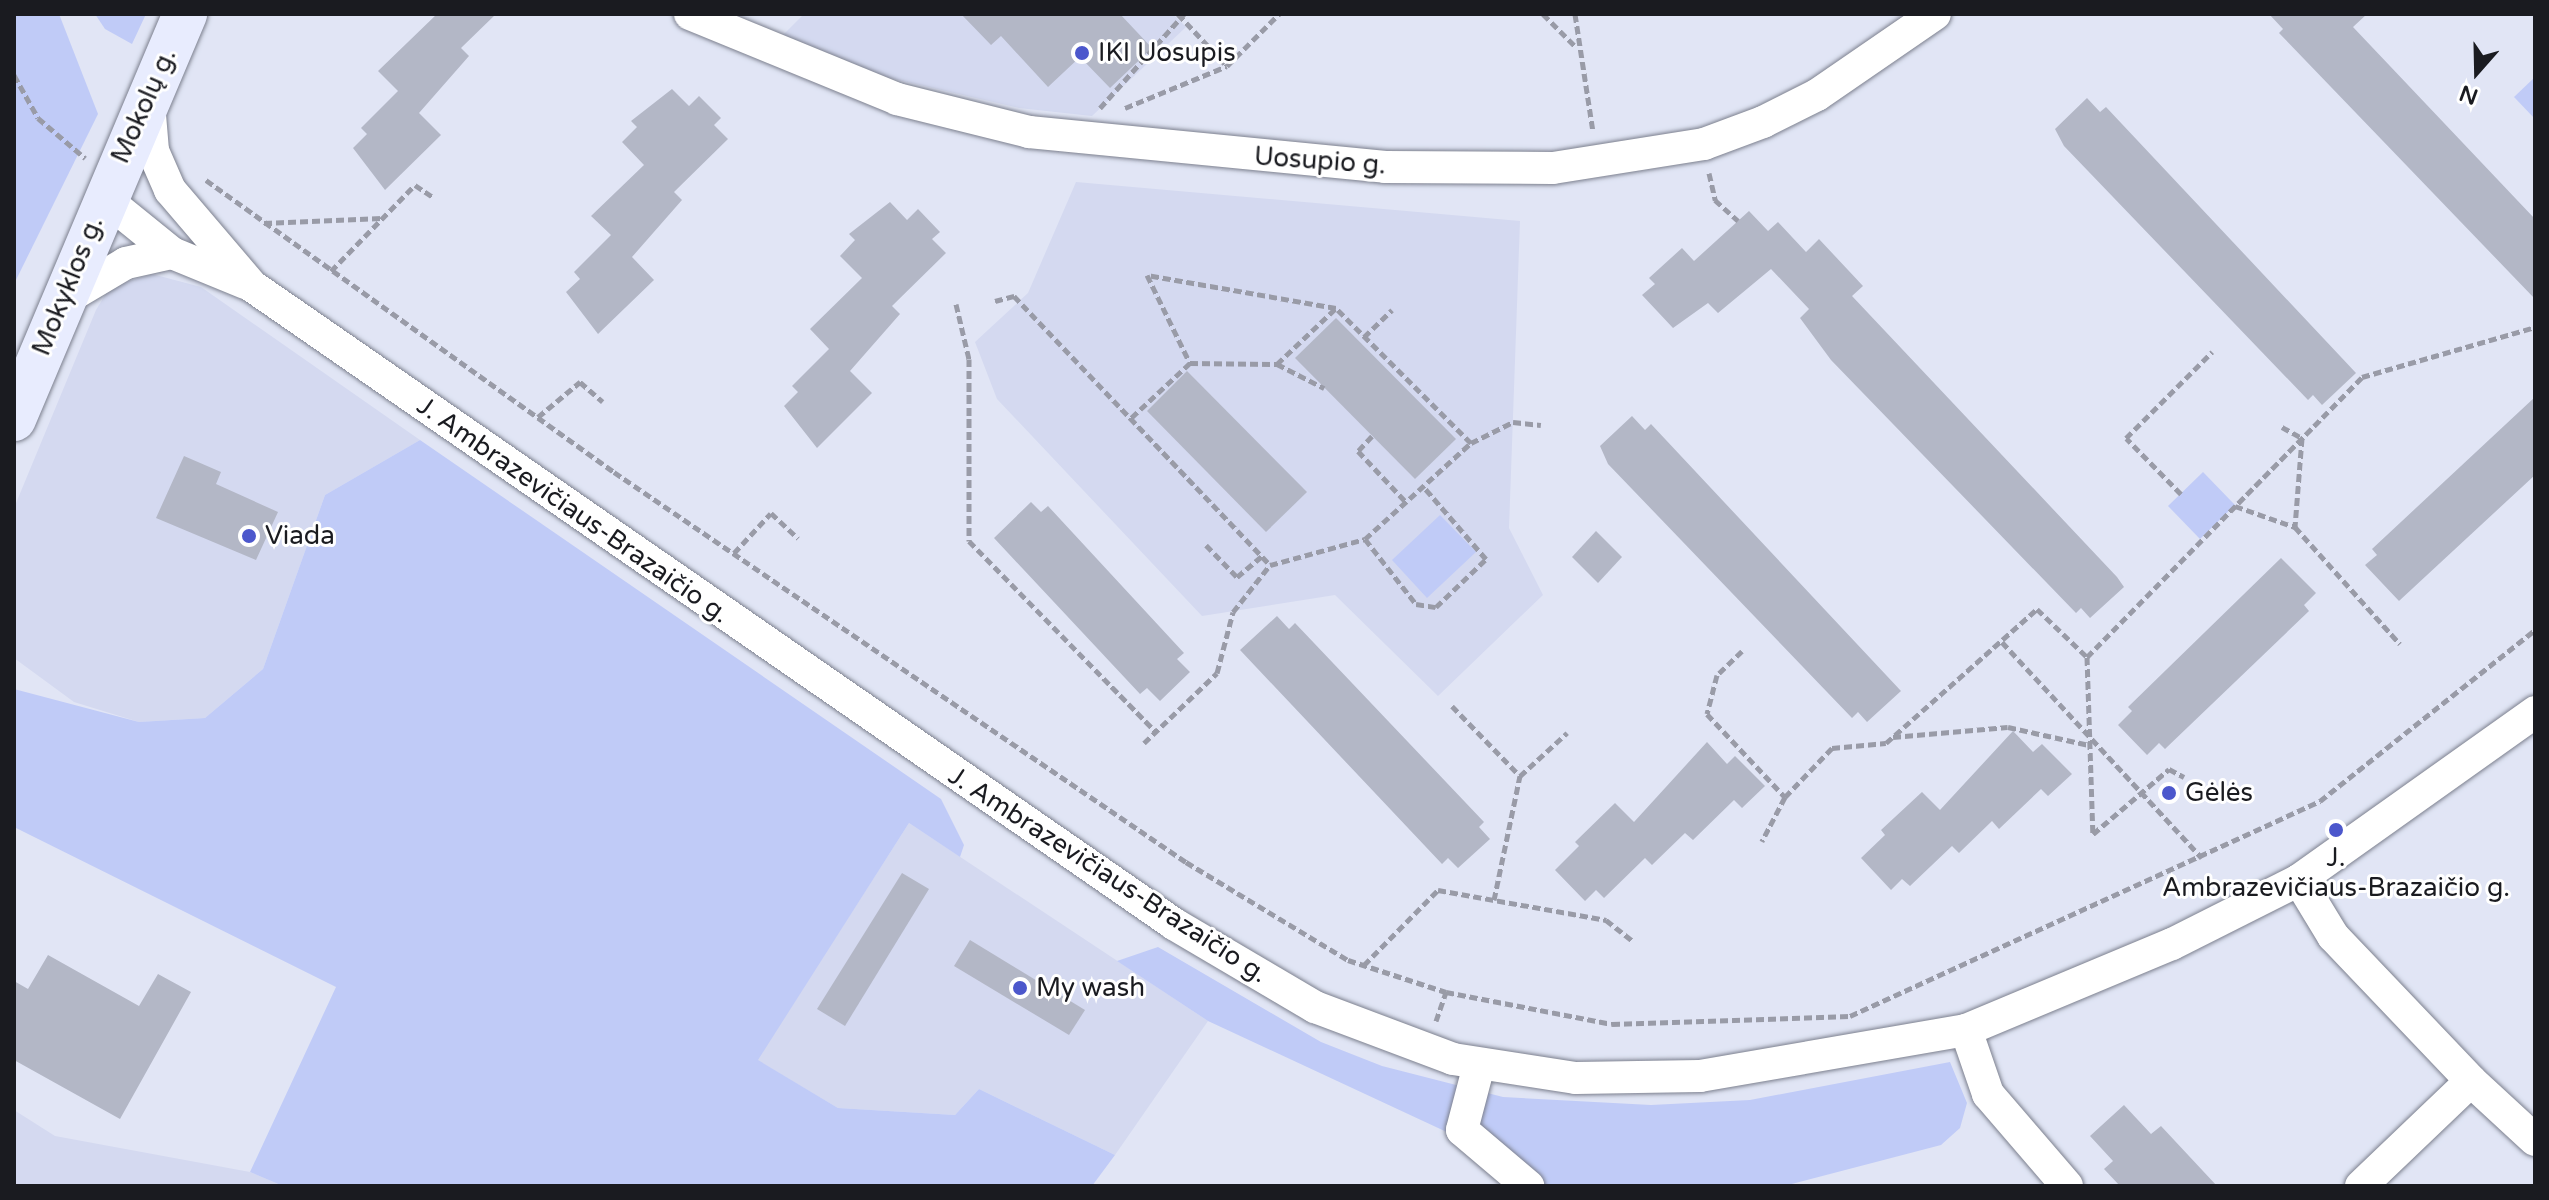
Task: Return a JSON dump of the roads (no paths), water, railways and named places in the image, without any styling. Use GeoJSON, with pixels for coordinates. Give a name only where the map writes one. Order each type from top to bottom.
{"type":"FeatureCollection","features":[{"type":"Feature","properties":{"kind":"main road","name":"Mokolų g."},"geometry":{"type":"LineString","coordinates":[[104,198],[185,14]]}},
{"type":"Feature","properties":{"kind":"main road","name":"Mokyklos g."},"geometry":{"type":"LineString","coordinates":[[14,419],[104,198]]}},
{"type":"Feature","properties":{"kind":"street","name":"Uosupio g."},"geometry":{"type":"LineString","coordinates":[[690,14],[897,99],[1029,132],[1096,126],[1385,167],[1522,168],[1704,144],[1817,95],[1935,14]]}},
{"type":"Feature","properties":{"kind":"street","name":"J. Ambrazevičiaus-Brazaičio g."},"geometry":{"type":"LineString","coordinates":[[148,99],[158,168],[188,216],[252,286]]}},
{"type":"Feature","properties":{"kind":"street","name":"J. Ambrazevičiaus-Brazaičio g."},"geometry":{"type":"LineString","coordinates":[[104,198],[172,253],[252,286],[1174,924],[1315,1007],[1479,1065],[1576,1078],[1700,1076],[1966,1030],[2172,944],[2299,880],[2535,712]]}},
{"type":"Feature","properties":{"kind":"street"},"geometry":{"type":"LineString","coordinates":[[104,198],[188,216]]}},
{"type":"Feature","properties":{"kind":"street"},"geometry":{"type":"LineString","coordinates":[[62,301],[126,263],[172,253]]}},
{"type":"Feature","properties":{"kind":"street"},"geometry":{"type":"LineString","coordinates":[[2299,880],[2333,936],[2471,1081],[2535,1140]]}},
{"type":"Feature","properties":{"kind":"street"},"geometry":{"type":"LineString","coordinates":[[1966,1030],[1988,1094],[2067,1186]]}},
{"type":"Feature","properties":{"kind":"street"},"geometry":{"type":"LineString","coordinates":[[1479,1065],[1462,1130],[1528,1186]]}},
{"type":"Feature","properties":{"kind":"street"},"geometry":{"type":"LineString","coordinates":[[2361,1186],[2471,1081]]}},
{"type":"Feature","properties":{"kind":"place","name":"IKI Uosupis"},"geometry":{"type":"Point","coordinates":[1082,53]}},
{"type":"Feature","properties":{"kind":"place","name":"Viada"},"geometry":{"type":"Point","coordinates":[249,536]}},
{"type":"Feature","properties":{"kind":"place","name":"Gėlės"},"geometry":{"type":"Point","coordinates":[2169,793]}},
{"type":"Feature","properties":{"kind":"place","name":"J. Ambrazevičiaus-Brazaičio g."},"geometry":{"type":"Point","coordinates":[2336,830]}},
{"type":"Feature","properties":{"kind":"place","name":"My wash"},"geometry":{"type":"Point","coordinates":[1020,988]}}]}
